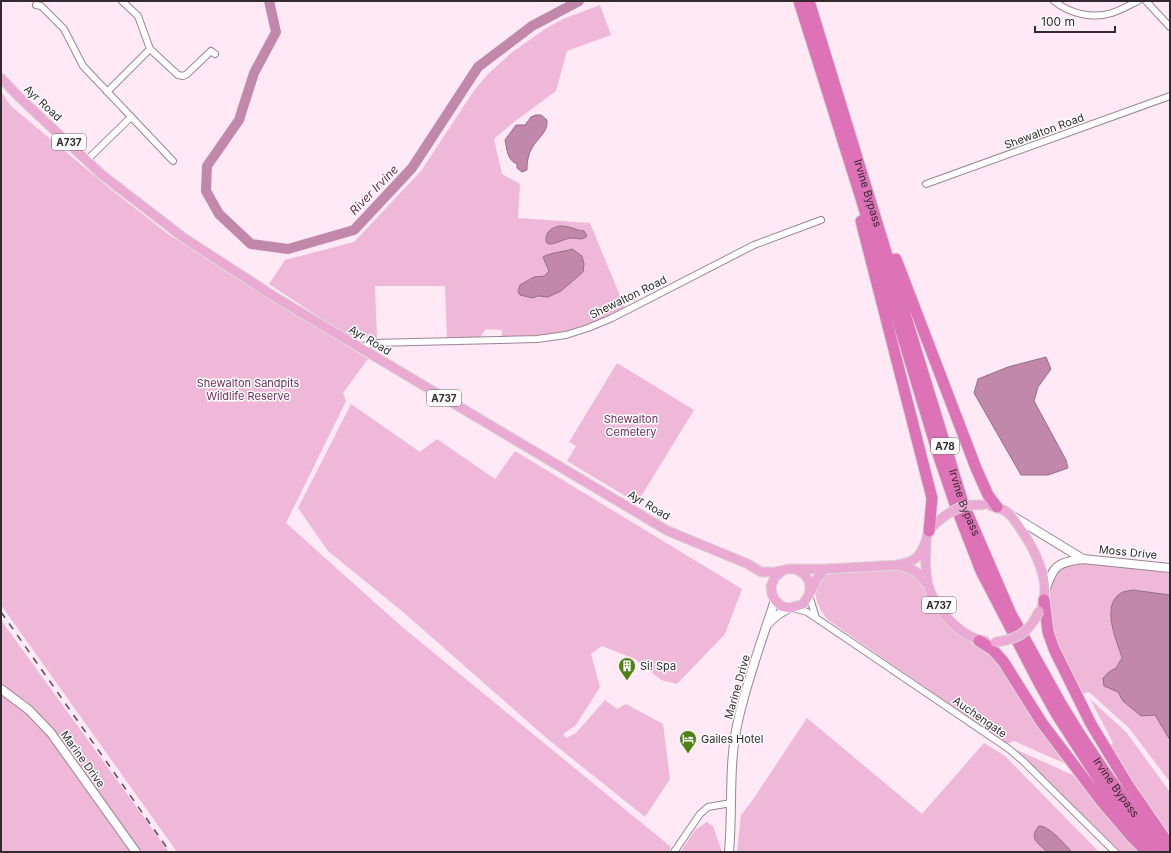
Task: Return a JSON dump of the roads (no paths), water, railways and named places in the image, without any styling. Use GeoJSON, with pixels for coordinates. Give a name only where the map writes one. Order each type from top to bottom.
{"type":"FeatureCollection","features":[{"type":"Feature","properties":{"kind":"highway","name":"Irvine Bypass"},"geometry":{"type":"LineString","coordinates":[[799,1],[946,477],[981,571],[1057,715],[1101,783],[1155,852]]}},
{"type":"Feature","properties":{"kind":"highway","name":"Irvine Bypass"},"geometry":{"type":"LineString","coordinates":[[809,1],[843,114],[860,163],[963,503],[1011,614],[1079,733],[1138,818],[1166,852]]}},
{"type":"Feature","properties":{"kind":"highway"},"geometry":{"type":"LineString","coordinates":[[834,112],[932,498],[928,534]]}},
{"type":"Feature","properties":{"kind":"highway"},"geometry":{"type":"LineString","coordinates":[[860,163],[976,468],[988,495],[997,507]]}},
{"type":"Feature","properties":{"kind":"highway"},"geometry":{"type":"LineString","coordinates":[[1044,596],[1048,632],[1054,649],[1091,724],[1101,742],[1170,847]]}},
{"type":"Feature","properties":{"kind":"highway"},"geometry":{"type":"LineString","coordinates":[[979,641],[992,649],[1003,661],[1042,723],[1102,802],[1147,852]]}},
{"type":"Feature","properties":{"kind":"main road","name":"Ayr Road"},"geometry":{"type":"LineString","coordinates":[[1,78],[18,96],[101,174],[184,238],[275,297],[668,531],[748,564],[761,572]]}},
{"type":"Feature","properties":{"kind":"main road","name":"A737"},"geometry":{"type":"LineString","coordinates":[[761,572],[782,571],[788,569],[825,569],[897,565],[908,563],[916,559],[922,550],[928,534],[942,518],[960,507],[970,504],[984,505],[997,507],[1009,514],[1027,538],[1036,554],[1041,571],[1044,596],[1040,611],[1030,626],[1021,634],[1006,641],[979,641],[960,631],[950,621],[942,611],[929,587],[921,576],[909,567],[897,565]]}},
{"type":"Feature","properties":{"kind":"main road","name":"A737"},"geometry":{"type":"LineString","coordinates":[[928,534],[925,561],[929,587]]}},
{"type":"Feature","properties":{"kind":"main road"},"geometry":{"type":"LineString","coordinates":[[761,572],[773,597],[781,606],[792,608],[803,604],[817,579],[825,569]]}},
{"type":"Feature","properties":{"kind":"main road"},"geometry":{"type":"LineString","coordinates":[[796,570],[804,574],[809,581],[809,595]]}},
{"type":"Feature","properties":{"kind":"main road"},"geometry":{"type":"LineString","coordinates":[[773,597],[771,586],[773,580],[782,571]]}},
{"type":"Feature","properties":{"kind":"street"},"geometry":{"type":"LineString","coordinates":[[122,1],[138,16],[150,49],[178,75],[183,76],[187,74],[211,51],[215,54]]}},
{"type":"Feature","properties":{"kind":"street"},"geometry":{"type":"LineString","coordinates":[[1054,1],[1058,5],[1082,16],[1112,13],[1138,1]]}},
{"type":"Feature","properties":{"kind":"street"},"geometry":{"type":"LineString","coordinates":[[1146,1],[1170,27]]}},
{"type":"Feature","properties":{"kind":"street"},"geometry":{"type":"LineString","coordinates":[[36,5],[41,6],[64,29],[83,66],[173,160]]}},
{"type":"Feature","properties":{"kind":"street"},"geometry":{"type":"LineString","coordinates":[[107,92],[150,49]]}},
{"type":"Feature","properties":{"kind":"street","name":"Shewalton Road"},"geometry":{"type":"LineString","coordinates":[[926,184],[1170,96]]}},
{"type":"Feature","properties":{"kind":"street"},"geometry":{"type":"LineString","coordinates":[[87,160],[131,117]]}},
{"type":"Feature","properties":{"kind":"street","name":"Shewalton Road"},"geometry":{"type":"LineString","coordinates":[[361,348],[373,343],[537,339],[566,335],[612,318],[754,245],[820,220]]}},
{"type":"Feature","properties":{"kind":"street","name":"Moss Drive"},"geometry":{"type":"LineString","coordinates":[[1009,514],[1083,559]]}},
{"type":"Feature","properties":{"kind":"street","name":"Moss Drive"},"geometry":{"type":"LineString","coordinates":[[1044,596],[1054,570],[1061,564],[1071,561],[1083,559],[1170,568]]}},
{"type":"Feature","properties":{"kind":"street"},"geometry":{"type":"LineString","coordinates":[[809,595],[816,618]]}},
{"type":"Feature","properties":{"kind":"street","name":"Marine Drive"},"geometry":{"type":"LineString","coordinates":[[729,852],[732,771],[738,721],[773,597]]}},
{"type":"Feature","properties":{"kind":"street"},"geometry":{"type":"LineString","coordinates":[[766,626],[782,612],[792,608]]}},
{"type":"Feature","properties":{"kind":"street","name":"Auchengate"},"geometry":{"type":"LineString","coordinates":[[792,608],[807,612],[1009,749],[1116,852]]}},
{"type":"Feature","properties":{"kind":"street","name":"Marine Drive"},"geometry":{"type":"LineString","coordinates":[[1,690],[29,710],[51,733],[136,852]]}},
{"type":"Feature","properties":{"kind":"street"},"geometry":{"type":"LineString","coordinates":[[674,852],[704,810],[708,807],[730,803]]}},
{"type":"Feature","properties":{"kind":"waterway","name":"River Irvine"},"geometry":{"type":"LineString","coordinates":[[269,1],[276,32],[254,73],[239,120],[207,166],[206,191],[219,214],[251,244],[288,249],[354,230],[412,168],[478,67],[532,26],[579,1]]}},
{"type":"Feature","properties":{"kind":"railway"},"geometry":{"type":"LineString","coordinates":[[1,612],[170,852]]}},
{"type":"Feature","properties":{"kind":"place","name":"Si! Spa"},"geometry":{"type":"Point","coordinates":[627,681]}},
{"type":"Feature","properties":{"kind":"place","name":"Gailes Hotel"},"geometry":{"type":"Point","coordinates":[688,754]}},
{"type":"Feature","properties":{"kind":"park label","name":"Shewalton Sandpits Wildlife Reserve"},"geometry":{"type":"Point","coordinates":[248,389]}},
{"type":"Feature","properties":{"kind":"park label","name":"Shewalton Cemetery"},"geometry":{"type":"Point","coordinates":[631,425]}}]}
